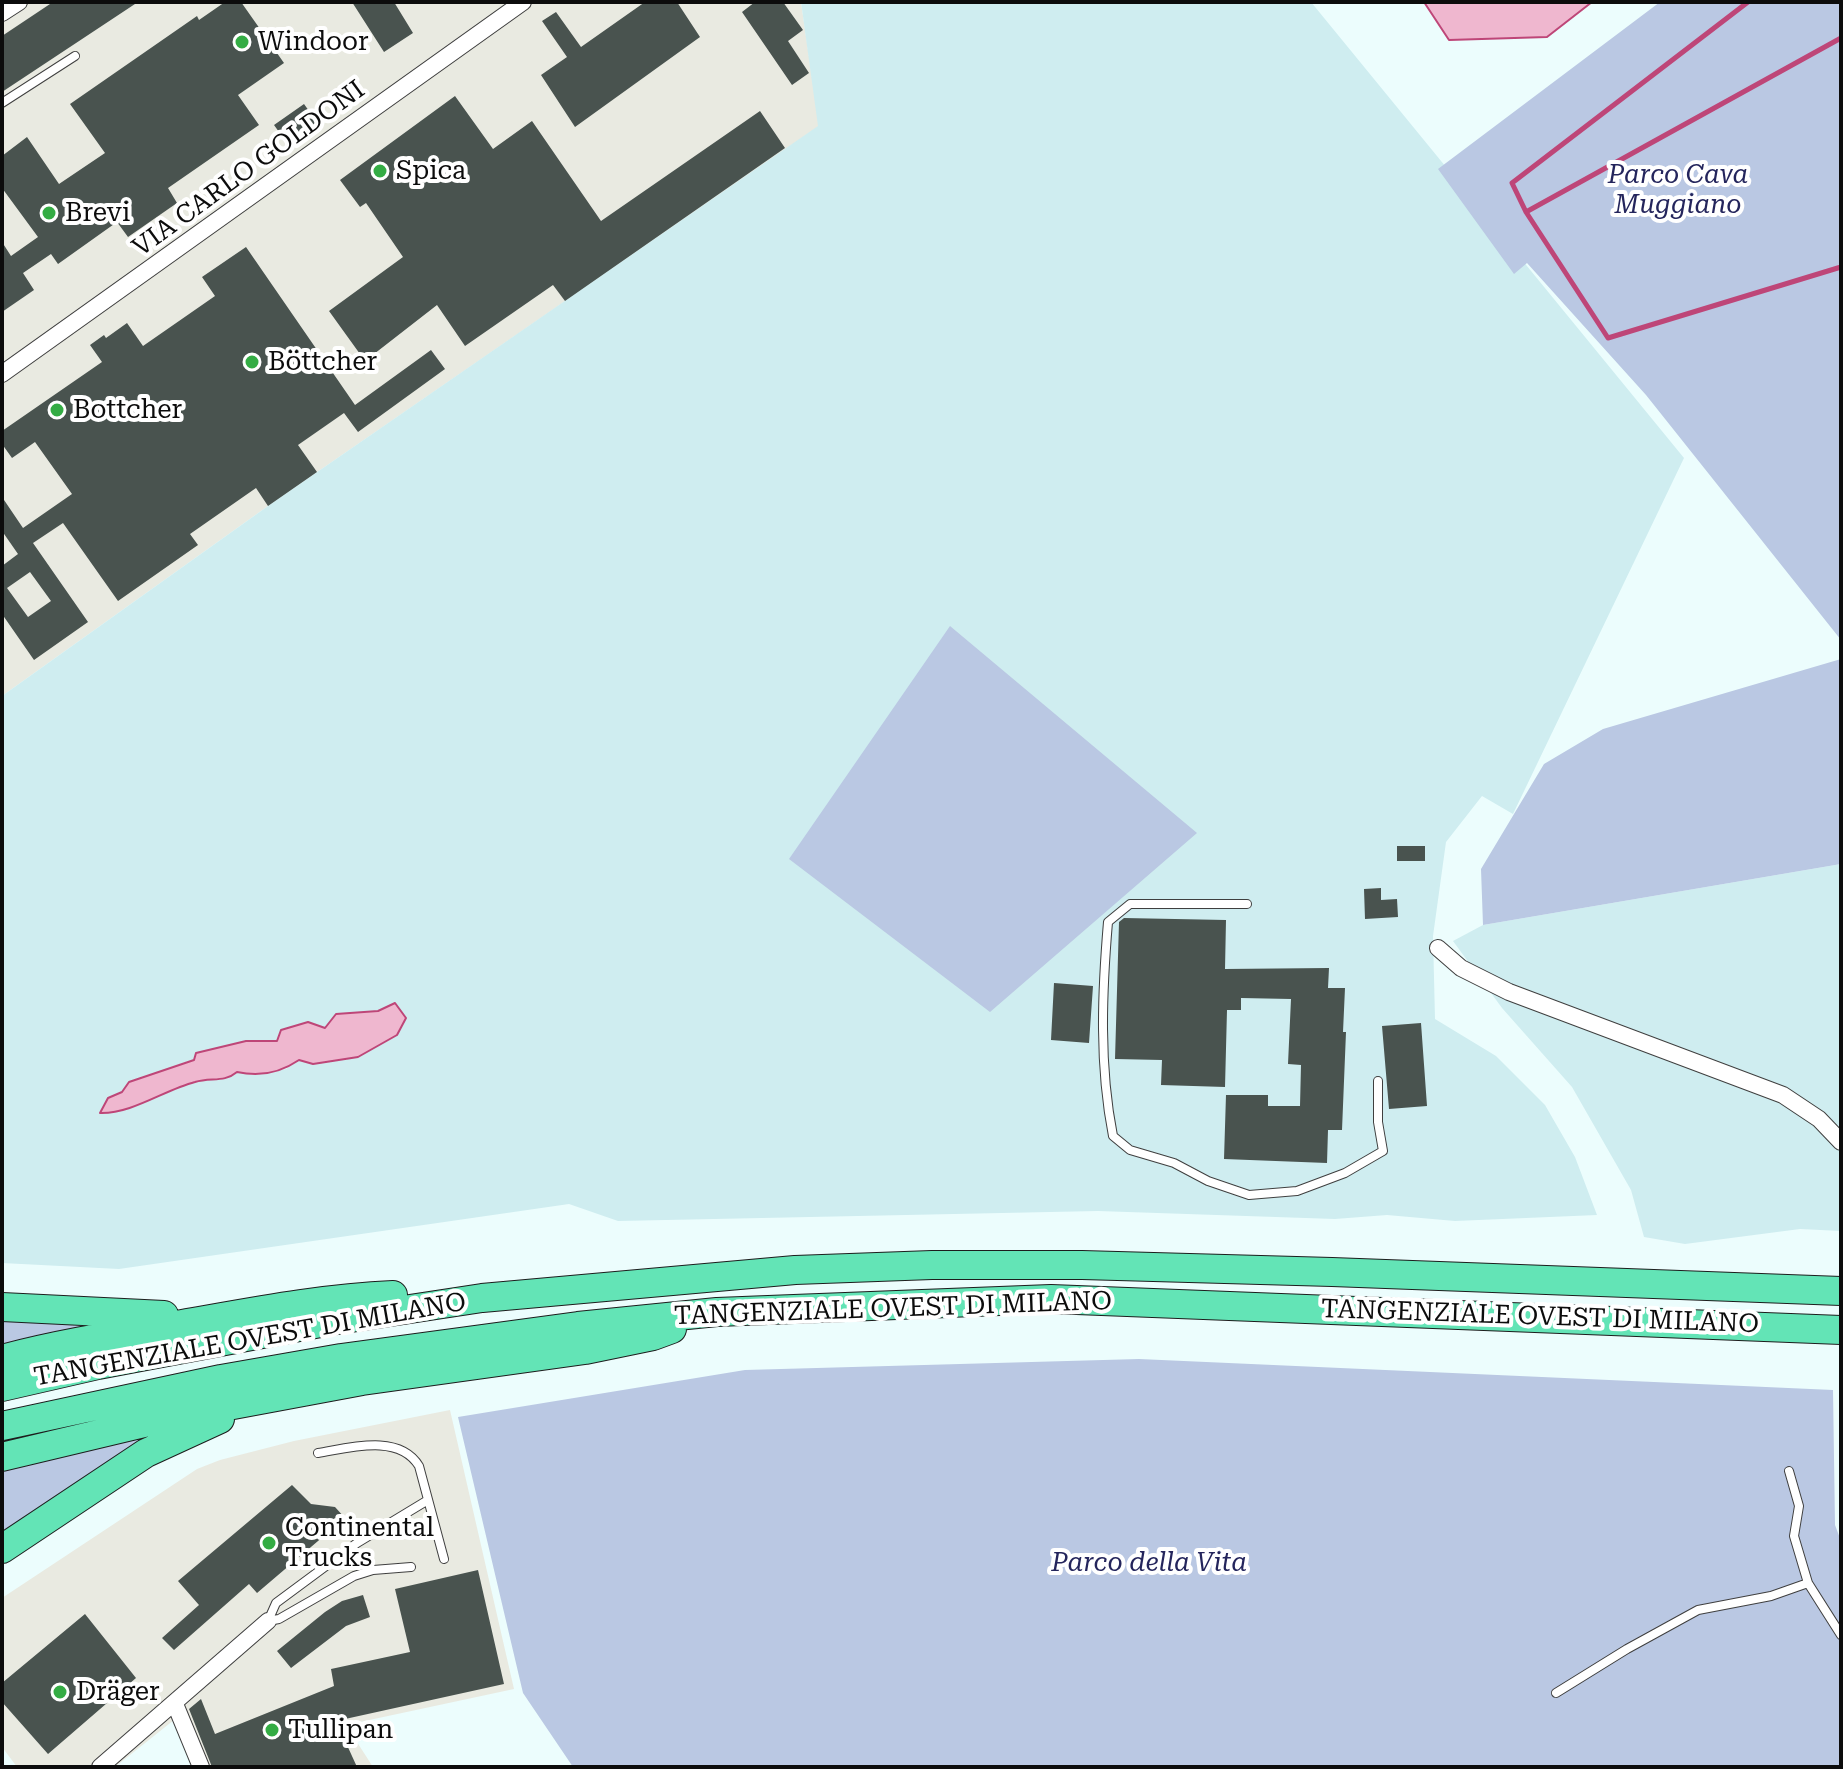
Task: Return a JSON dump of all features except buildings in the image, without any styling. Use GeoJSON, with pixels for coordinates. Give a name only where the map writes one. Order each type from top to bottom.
{"type":"FeatureCollection","features":[{"type":"Feature","properties":{"kind":"highway","name":"TANGENZIALE OVEST DI MILANO"},"geometry":{"type":"LineString","coordinates":[[2,1387],[98,1365],[331,1321],[482,1298],[781,1271],[932,1265],[1082,1265],[1841,1291]]}},
{"type":"Feature","properties":{"kind":"highway"},"geometry":{"type":"LineString","coordinates":[[2,1359],[61,1345],[225,1316],[365,1296],[430,1294],[482,1298]]}},
{"type":"Feature","properties":{"kind":"highway","name":"TANGENZIALE OVEST DI MILANO"},"geometry":{"type":"LineString","coordinates":[[2,1426],[206,1382],[341,1358],[578,1326],[717,1312],[1051,1299],[1841,1330]]}},
{"type":"Feature","properties":{"kind":"highway"},"geometry":{"type":"LineString","coordinates":[[2,1307],[225,1316]]}},
{"type":"Feature","properties":{"kind":"highway"},"geometry":{"type":"LineString","coordinates":[[2,1457],[174,1416],[362,1381],[599,1348],[653,1336],[717,1312]]}},
{"type":"Feature","properties":{"kind":"highway"},"geometry":{"type":"LineString","coordinates":[[2,1549],[146,1453],[209,1423],[362,1381]]}},
{"type":"Feature","properties":{"kind":"street"},"geometry":{"type":"LineString","coordinates":[[2,13],[19,2]]}},
{"type":"Feature","properties":{"kind":"street","name":"VIA CARLO GOLDONI"},"geometry":{"type":"LineString","coordinates":[[2,374],[519,3]]}},
{"type":"Feature","properties":{"kind":"street"},"geometry":{"type":"LineString","coordinates":[[1438,948],[1461,968],[1509,992],[1783,1095],[1819,1119],[1841,1142]]}},
{"type":"Feature","properties":{"kind":"street"},"geometry":{"type":"LineString","coordinates":[[100,1767],[268,1621]]}},
{"type":"Feature","properties":{"kind":"street"},"geometry":{"type":"LineString","coordinates":[[175,1704],[201,1767]]}},
{"type":"Feature","properties":{"kind":"lane"},"geometry":{"type":"LineString","coordinates":[[2,103],[75,56]]}},
{"type":"Feature","properties":{"kind":"lane"},"geometry":{"type":"LineString","coordinates":[[1247,904],[1130,904],[1108,922],[1103,1062],[1113,1136],[1130,1150],[1174,1163],[1208,1181],[1249,1195],[1297,1191],[1345,1173],[1383,1151],[1378,1122],[1378,1081]]}},
{"type":"Feature","properties":{"kind":"lane"},"geometry":{"type":"LineString","coordinates":[[318,1453],[364,1446],[395,1448],[414,1458],[419,1466],[444,1559]]}},
{"type":"Feature","properties":{"kind":"lane"},"geometry":{"type":"LineString","coordinates":[[1789,1471],[1799,1506],[1794,1536],[1808,1583],[1841,1635]]}},
{"type":"Feature","properties":{"kind":"lane"},"geometry":{"type":"LineString","coordinates":[[411,1567],[373,1570],[354,1576],[279,1619],[268,1621],[272,1608],[288,1594],[357,1543],[428,1500]]}},
{"type":"Feature","properties":{"kind":"lane"},"geometry":{"type":"LineString","coordinates":[[1556,1693],[1698,1610],[1771,1596],[1808,1583]]}},
{"type":"Feature","properties":{"kind":"shaded area"},"geometry":{"type":"Polygon","coordinates":[[[2,2],[801,2],[819,126],[268,506],[2,696],[2,2]]]}},
{"type":"Feature","properties":{"kind":"shaded area"},"geometry":{"type":"Polygon","coordinates":[[[801,2],[1311,2],[1684,458],[1513,814],[1482,796],[1446,842],[1433,936],[1435,1019],[1496,1056],[1545,1105],[1575,1157],[1597,1215],[1455,1221],[1387,1215],[1335,1219],[1098,1211],[618,1221],[569,1204],[119,1269],[2,1263],[2,696],[268,506],[818,126],[801,2]],[[395,1004],[378,1011],[336,1014],[325,1028],[277,1041],[246,1041],[129,1082],[122,1092],[108,1098],[101,1113],[114,1113],[180,1086],[237,1072],[254,1075],[286,1069],[299,1060],[313,1064],[358,1057],[373,1048],[395,1004]]]}},
{"type":"Feature","properties":{"kind":"shaded area"},"geometry":{"type":"Polygon","coordinates":[[[1424,2],[1592,2],[1547,37],[1449,40],[1424,2]]]}},
{"type":"Feature","properties":{"kind":"shaded area"},"geometry":{"type":"Polygon","coordinates":[[[1841,864],[1841,1231],[1800,1229],[1685,1244],[1644,1237],[1631,1190],[1572,1087],[1502,1008],[1453,941],[1483,925],[1841,864]]]}},
{"type":"Feature","properties":{"kind":"shaded area"},"geometry":{"type":"Polygon","coordinates":[[[395,1003],[406,1018],[397,1035],[358,1057],[313,1064],[299,1060],[277,1071],[261,1074],[237,1072],[227,1078],[183,1086],[124,1110],[100,1113],[108,1098],[122,1092],[129,1082],[194,1060],[196,1053],[246,1041],[277,1041],[281,1030],[308,1022],[325,1028],[336,1014],[378,1011],[395,1003]]]}},
{"type":"Feature","properties":{"kind":"shaded area"},"geometry":{"type":"Polygon","coordinates":[[[450,1410],[514,1689],[346,1725],[373,1767],[207,1767],[184,1712],[115,1767],[17,1767],[2,1747],[2,1598],[197,1469],[294,1441],[450,1410]]]}},
{"type":"Feature","properties":{"kind":"green space","name":"Parco Cava Muggiano"},"geometry":{"type":"Polygon","coordinates":[[[1660,2],[1841,2],[1841,640],[1646,395],[1527,263],[1514,274],[1438,169],[1660,2]]]}},
{"type":"Feature","properties":{"kind":"green space"},"geometry":{"type":"Polygon","coordinates":[[[950,626],[1197,833],[990,1012],[789,859],[950,626]]]}},
{"type":"Feature","properties":{"kind":"green space"},"geometry":{"type":"Polygon","coordinates":[[[1841,659],[1841,864],[1483,925],[1481,869],[1544,764],[1603,729],[1841,659]]]}},
{"type":"Feature","properties":{"kind":"green space"},"geometry":{"type":"Polygon","coordinates":[[[2,1313],[87,1322],[88,1326],[2,1354],[2,1313]]]}},
{"type":"Feature","properties":{"kind":"green space","name":"Parco della Vita"},"geometry":{"type":"Polygon","coordinates":[[[1139,1359],[1833,1390],[1835,1525],[1841,1541],[1841,1767],[573,1767],[523,1693],[458,1417],[745,1370],[1139,1359]]]}},
{"type":"Feature","properties":{"kind":"green space"},"geometry":{"type":"Polygon","coordinates":[[[158,1432],[2,1543],[2,1464],[158,1432]]]}},
{"type":"Feature","properties":{"kind":"waterway"},"geometry":{"type":"LineString","coordinates":[[1748,2],[1512,183],[1526,212],[1608,338],[1841,267]]}},
{"type":"Feature","properties":{"kind":"waterway"},"geometry":{"type":"LineString","coordinates":[[1526,212],[1841,38]]}},
{"type":"Feature","properties":{"kind":"place","name":"Windoor"},"geometry":{"type":"Point","coordinates":[242,42]}},
{"type":"Feature","properties":{"kind":"place","name":"Spica"},"geometry":{"type":"Point","coordinates":[380,171]}},
{"type":"Feature","properties":{"kind":"place","name":"Brevi"},"geometry":{"type":"Point","coordinates":[49,213]}},
{"type":"Feature","properties":{"kind":"place","name":"Böttcher"},"geometry":{"type":"Point","coordinates":[252,362]}},
{"type":"Feature","properties":{"kind":"place","name":"Bottcher"},"geometry":{"type":"Point","coordinates":[57,410]}},
{"type":"Feature","properties":{"kind":"place","name":"Continental Trucks"},"geometry":{"type":"Point","coordinates":[269,1543]}},
{"type":"Feature","properties":{"kind":"place","name":"Dräger"},"geometry":{"type":"Point","coordinates":[60,1692]}},
{"type":"Feature","properties":{"kind":"place","name":"Tullipan"},"geometry":{"type":"Point","coordinates":[272,1730]}}]}
